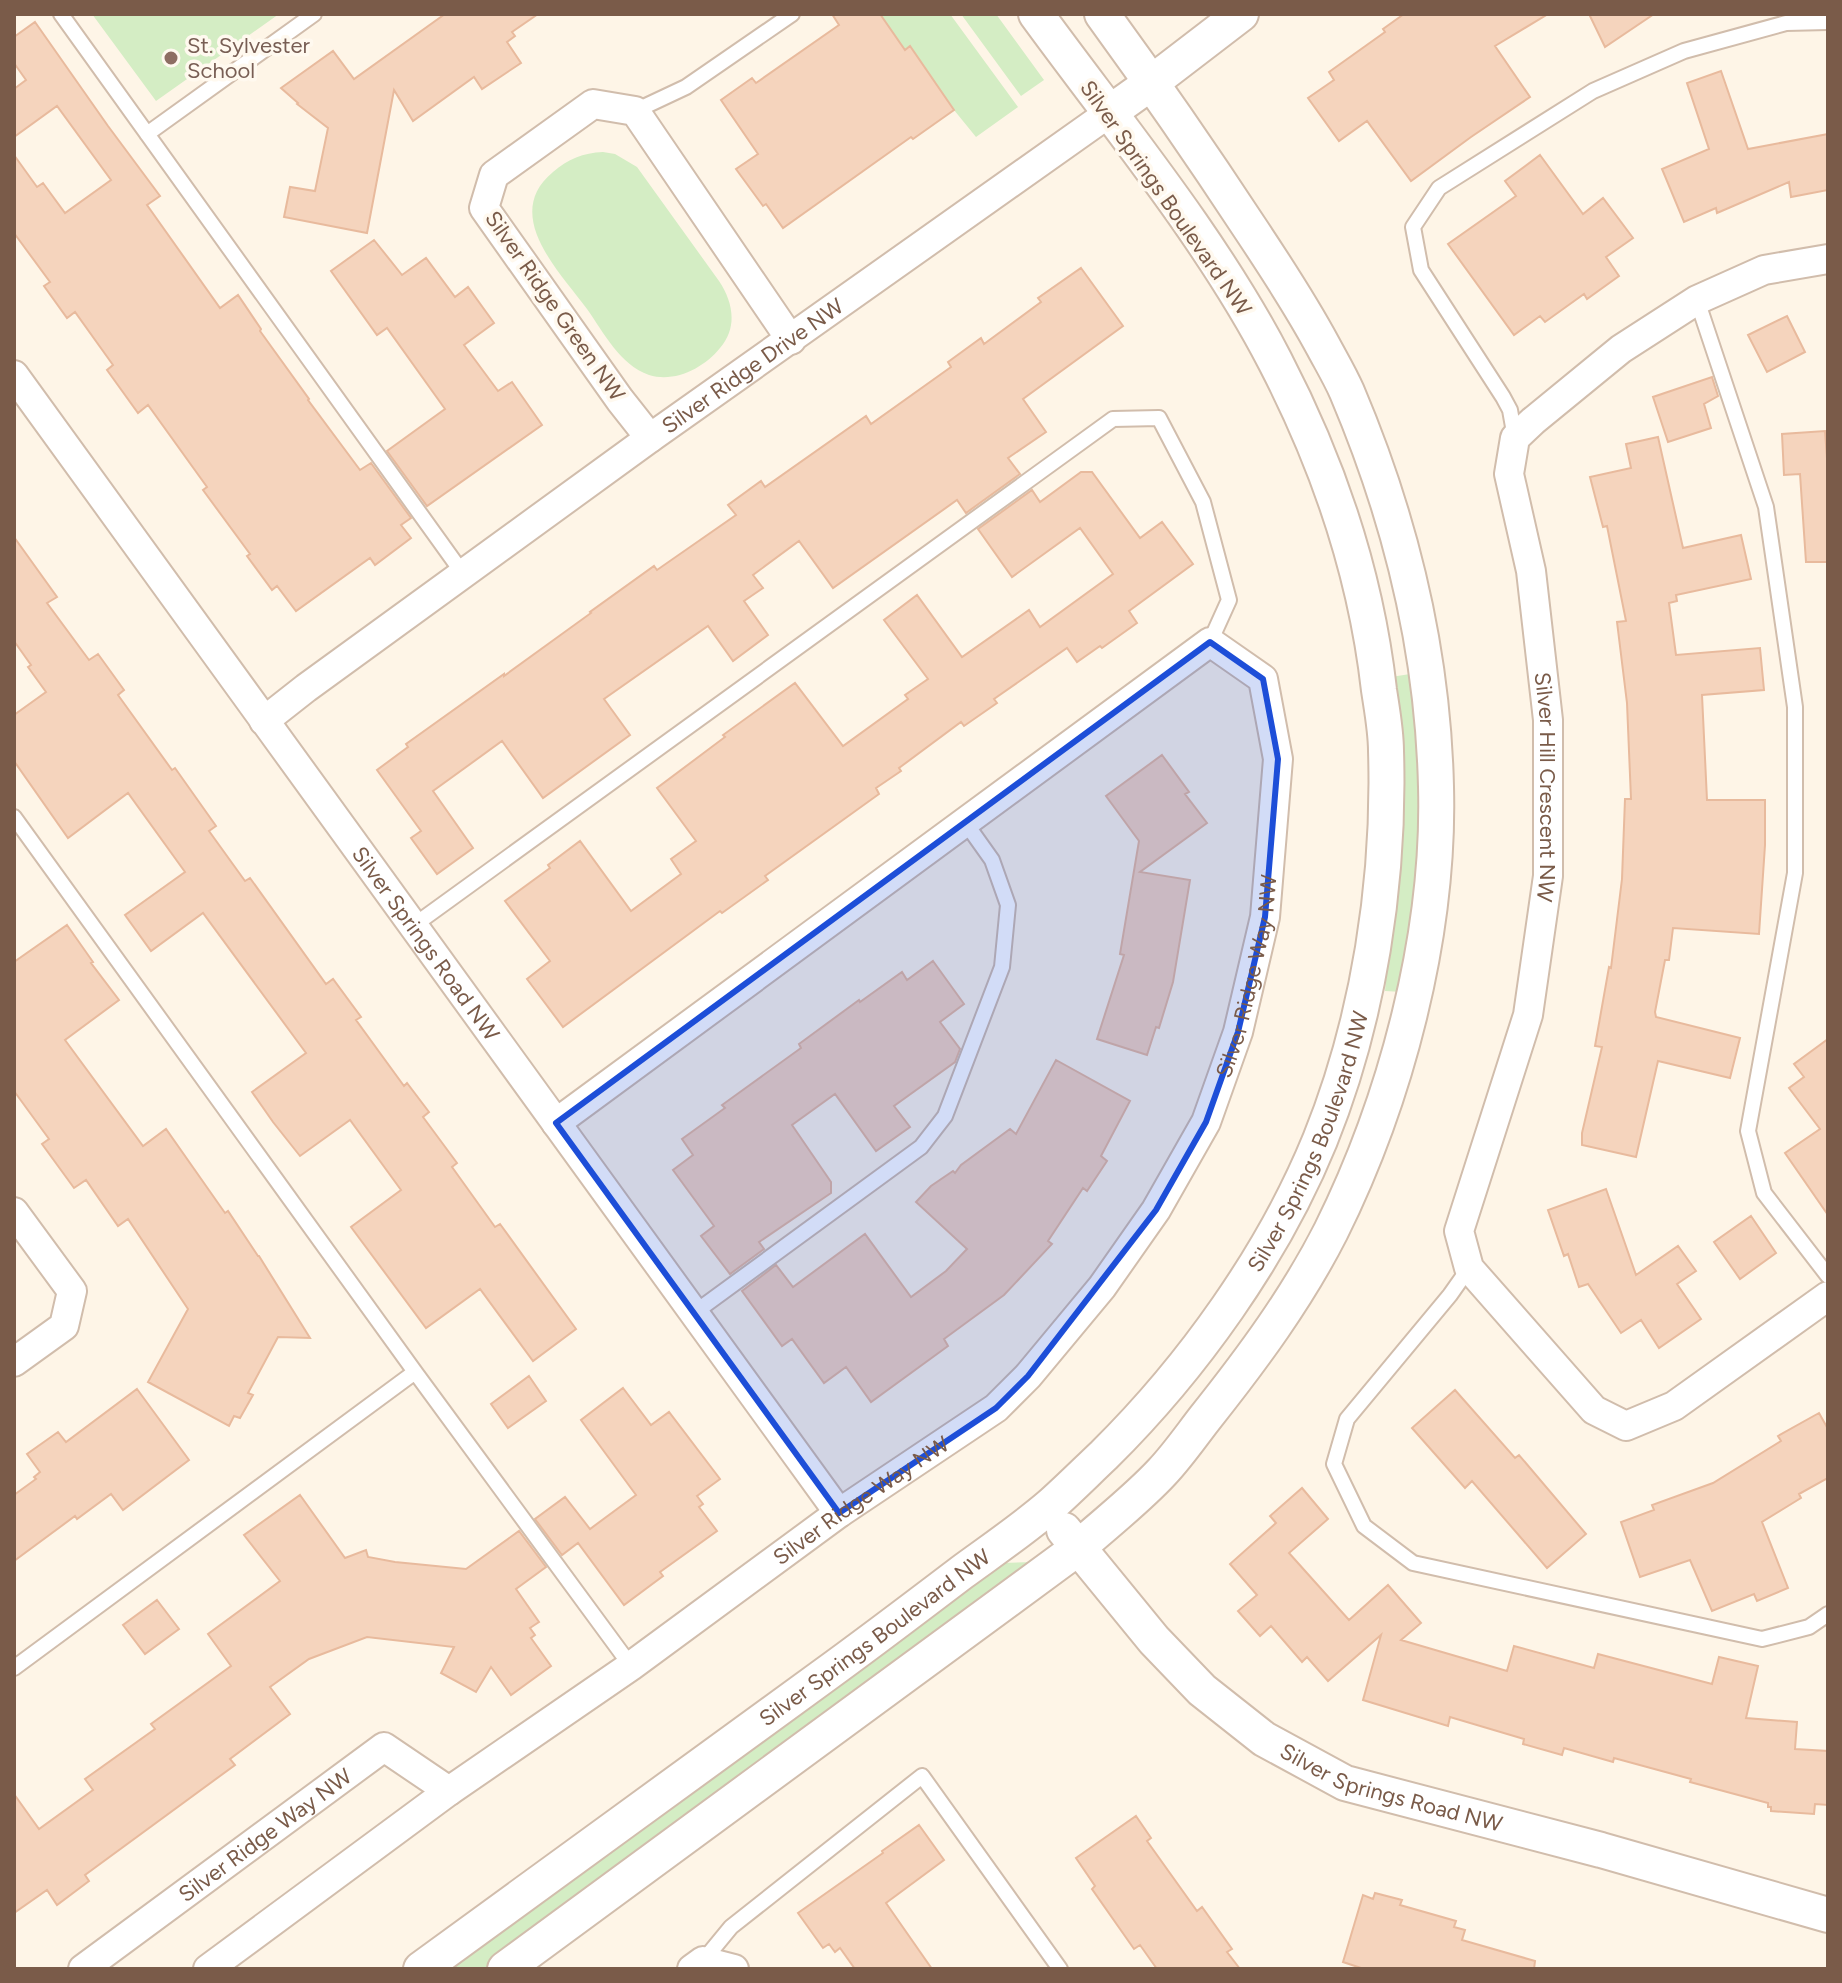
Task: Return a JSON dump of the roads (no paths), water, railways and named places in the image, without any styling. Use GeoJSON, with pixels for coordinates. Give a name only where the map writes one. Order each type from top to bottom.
{"type":"FeatureCollection","features":[{"type":"Feature","properties":{"kind":"street","name":"Silver Springs Boulevard NW"},"geometry":{"type":"LineString","coordinates":[[421,1969],[845,1661],[1047,1509],[1132,1426],[1216,1325],[1252,1271],[1292,1199],[1320,1141],[1344,1071],[1367,982],[1385,848],[1386,746],[1375,648],[1338,506],[1306,425],[1267,346],[1168,193],[1036,14]]}},
{"type":"Feature","properties":{"kind":"street"},"geometry":{"type":"LineString","coordinates":[[505,1969],[1078,1548],[1161,1473],[1251,1362],[1330,1232],[1372,1138],[1406,1029],[1432,886],[1436,787],[1429,687],[1418,614],[1386,492],[1345,388],[1296,297],[1203,156],[1102,14]]}},
{"type":"Feature","properties":{"kind":"street","name":"Silver Ridge Drive NW"},"geometry":{"type":"LineString","coordinates":[[264,721],[650,438],[1151,83],[1241,14]]}},
{"type":"Feature","properties":{"kind":"street","name":"Silver Ridge Green NW"},"geometry":{"type":"LineString","coordinates":[[635,111],[593,104],[494,175],[484,208],[650,438]]}},
{"type":"Feature","properties":{"kind":"street"},"geometry":{"type":"LineString","coordinates":[[635,111],[791,340]]}},
{"type":"Feature","properties":{"kind":"street"},"geometry":{"type":"LineString","coordinates":[[1515,438],[1621,349],[1697,300],[1764,270],[1828,259]]}},
{"type":"Feature","properties":{"kind":"street","name":"Silver Springs Road NW"},"geometry":{"type":"LineString","coordinates":[[14,375],[839,1513]]}},
{"type":"Feature","properties":{"kind":"street","name":"Silver Hill Crescent NW"},"geometry":{"type":"LineString","coordinates":[[1515,438],[1509,474],[1531,571],[1548,720],[1548,876],[1528,1015],[1459,1231],[1469,1268],[1594,1410],[1626,1426],[1674,1406],[1828,1296]]}},
{"type":"Feature","properties":{"kind":"street"},"geometry":{"type":"LineString","coordinates":[[556,1123],[1210,642]]}},
{"type":"Feature","properties":{"kind":"street","name":"Silver Ridge Way NW"},"geometry":{"type":"LineString","coordinates":[[208,1969],[449,1791],[631,1666],[839,1513],[996,1408],[1028,1376],[1102,1287],[1156,1210],[1206,1122],[1238,1032],[1265,917],[1278,759],[1263,679],[1210,642]]}},
{"type":"Feature","properties":{"kind":"street"},"geometry":{"type":"LineString","coordinates":[[14,1212],[72,1291],[64,1326],[14,1362]]}},
{"type":"Feature","properties":{"kind":"street","name":"Silver Springs Road NW"},"geometry":{"type":"LineString","coordinates":[[1047,1509],[1154,1640],[1202,1690],[1264,1739],[1345,1783],[1601,1850],[1828,1915]]}},
{"type":"Feature","properties":{"kind":"street","name":"Silver Ridge Way NW"},"geometry":{"type":"LineString","coordinates":[[83,1969],[384,1747],[449,1791]]}},
{"type":"Feature","properties":{"kind":"street"},"geometry":{"type":"LineString","coordinates":[[698,1965],[734,1969]]}},
{"type":"Feature","properties":{"kind":"lane"},"geometry":{"type":"LineString","coordinates":[[61,14],[464,575]]}},
{"type":"Feature","properties":{"kind":"lane"},"geometry":{"type":"LineString","coordinates":[[147,134],[314,14]]}},
{"type":"Feature","properties":{"kind":"lane"},"geometry":{"type":"LineString","coordinates":[[635,111],[686,87],[792,14]]}},
{"type":"Feature","properties":{"kind":"lane"},"geometry":{"type":"LineString","coordinates":[[1515,438],[1510,410],[1503,397],[1421,270],[1413,227],[1439,188],[1593,91],[1684,51],[1786,23],[1828,22]]}},
{"type":"Feature","properties":{"kind":"lane"},"geometry":{"type":"LineString","coordinates":[[1697,300],[1766,507],[1795,707],[1795,873],[1748,1131],[1764,1193],[1828,1276]]}},
{"type":"Feature","properties":{"kind":"lane"},"geometry":{"type":"LineString","coordinates":[[413,926],[1113,419],[1159,418],[1203,502],[1229,600],[1210,642]]}},
{"type":"Feature","properties":{"kind":"lane"},"geometry":{"type":"LineString","coordinates":[[14,817],[631,1666]]}},
{"type":"Feature","properties":{"kind":"lane"},"geometry":{"type":"LineString","coordinates":[[694,1313],[921,1147],[945,1116],[1002,967],[1008,905],[992,860],[965,822]]}},
{"type":"Feature","properties":{"kind":"lane"},"geometry":{"type":"LineString","coordinates":[[1469,1268],[1347,1419],[1334,1464],[1364,1526],[1413,1563],[1762,1639],[1809,1627],[1828,1614]]}},
{"type":"Feature","properties":{"kind":"lane"},"geometry":{"type":"LineString","coordinates":[[14,1668],[415,1372]]}},
{"type":"Feature","properties":{"kind":"lane"},"geometry":{"type":"LineString","coordinates":[[698,1965],[731,1927],[922,1776],[1060,1969]]}},
{"type":"Feature","properties":{"kind":"place","name":"St. Sylvester School"},"geometry":{"type":"Point","coordinates":[171,58]}}]}
